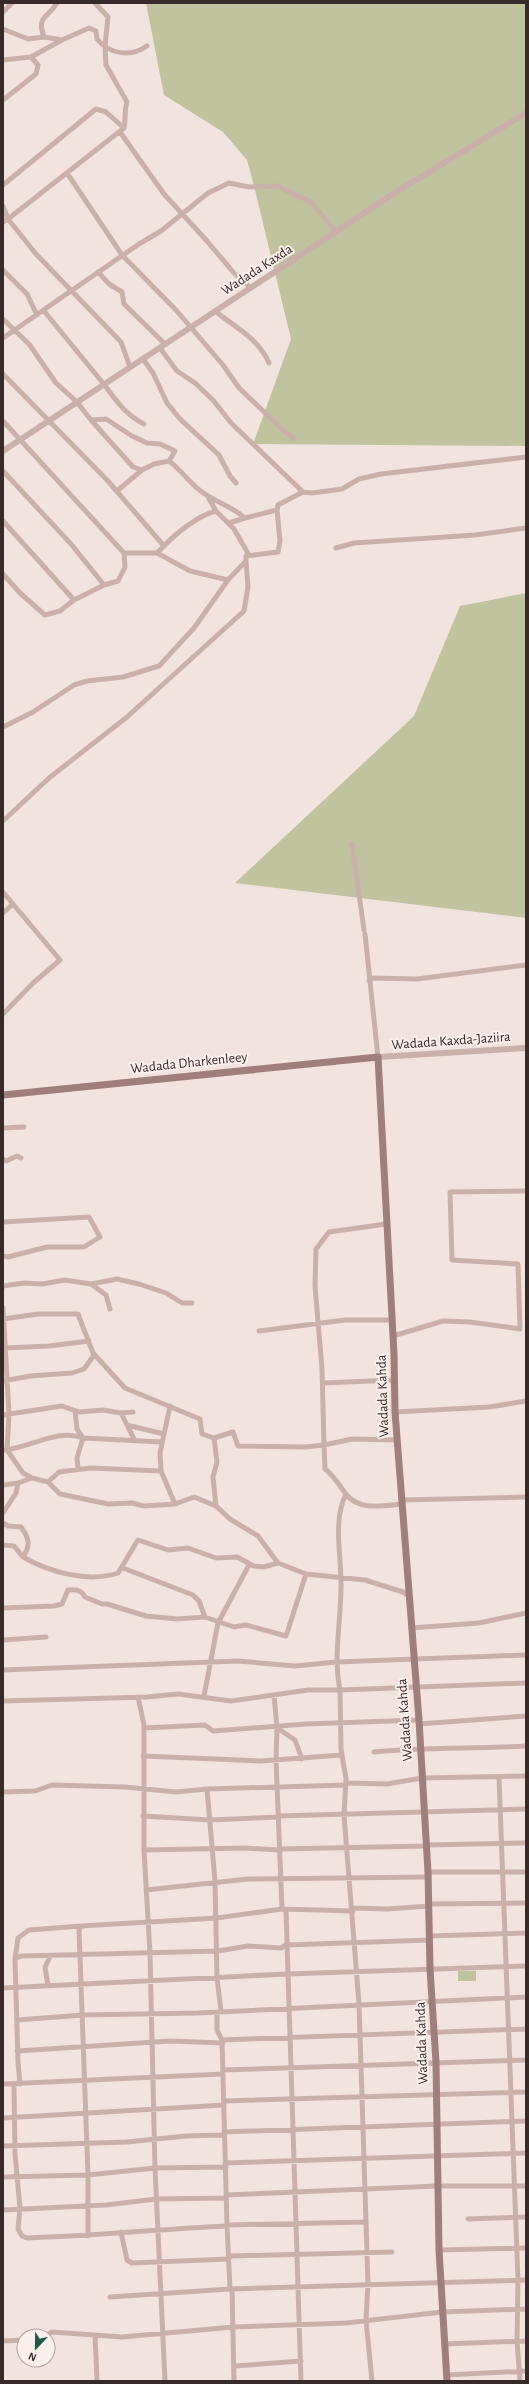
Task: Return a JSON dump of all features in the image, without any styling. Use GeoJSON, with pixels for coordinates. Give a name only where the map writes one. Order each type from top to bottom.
{"type":"FeatureCollection","features":[{"type":"Feature","properties":{"kind":"main road","name":"Wadada Dharkenleey"},"geometry":{"type":"LineString","coordinates":[[3,1095],[378,1057]]}},
{"type":"Feature","properties":{"kind":"main road","name":"Wadada Kahda"},"geometry":{"type":"LineString","coordinates":[[378,1057],[393,1336],[395,1412],[421,1748],[423,1812],[428,1874],[430,1969],[434,2002],[436,2062],[437,2186],[440,2281],[446,2378]]}},
{"type":"Feature","properties":{"kind":"street"},"geometry":{"type":"LineString","coordinates":[[3,12],[12,3]]}},
{"type":"Feature","properties":{"kind":"street"},"geometry":{"type":"LineString","coordinates":[[44,37],[40,28],[41,20],[57,3]]}},
{"type":"Feature","properties":{"kind":"street"},"geometry":{"type":"LineString","coordinates":[[3,222],[122,130],[126,121],[124,110],[128,102],[106,65],[105,46],[108,17],[95,3]]}},
{"type":"Feature","properties":{"kind":"street"},"geometry":{"type":"LineString","coordinates":[[3,60],[31,56],[89,28],[96,31],[97,39],[112,52],[129,53],[140,51],[147,46]]}},
{"type":"Feature","properties":{"kind":"street"},"geometry":{"type":"LineString","coordinates":[[3,30],[28,39],[44,37],[62,40]]}},
{"type":"Feature","properties":{"kind":"street"},"geometry":{"type":"LineString","coordinates":[[3,100],[36,74],[38,65],[31,56]]}},
{"type":"Feature","properties":{"kind":"street"},"geometry":{"type":"LineString","coordinates":[[3,185],[96,109],[106,112],[122,130],[164,194],[207,241],[234,274],[251,288]]}},
{"type":"Feature","properties":{"kind":"street","name":"Wadada Kaxda"},"geometry":{"type":"LineString","coordinates":[[3,451],[336,232],[526,113]]}},
{"type":"Feature","properties":{"kind":"street"},"geometry":{"type":"LineString","coordinates":[[67,173],[122,255],[159,290],[223,365],[239,388],[283,430],[294,438]]}},
{"type":"Feature","properties":{"kind":"street"},"geometry":{"type":"LineString","coordinates":[[3,338],[44,311],[122,255],[161,231],[208,193],[229,183],[249,187],[277,186],[311,202],[336,232]]}},
{"type":"Feature","properties":{"kind":"street"},"geometry":{"type":"LineString","coordinates":[[3,206],[8,219],[36,254],[70,291],[121,342],[130,367]]}},
{"type":"Feature","properties":{"kind":"street"},"geometry":{"type":"LineString","coordinates":[[3,270],[27,294],[37,315]]}},
{"type":"Feature","properties":{"kind":"street"},"geometry":{"type":"LineString","coordinates":[[98,272],[109,284],[122,292],[124,304],[163,346],[177,371],[208,396],[231,423],[303,492]]}},
{"type":"Feature","properties":{"kind":"street"},"geometry":{"type":"LineString","coordinates":[[44,311],[104,384],[120,407],[132,418],[144,424]]}},
{"type":"Feature","properties":{"kind":"street"},"geometry":{"type":"LineString","coordinates":[[215,311],[255,340],[264,352],[269,363]]}},
{"type":"Feature","properties":{"kind":"street"},"geometry":{"type":"LineString","coordinates":[[3,319],[33,349],[56,383],[77,402],[133,467],[142,470]]}},
{"type":"Feature","properties":{"kind":"street"},"geometry":{"type":"LineString","coordinates":[[143,359],[158,382],[164,399],[180,419],[219,455],[230,476],[236,483]]}},
{"type":"Feature","properties":{"kind":"street"},"geometry":{"type":"LineString","coordinates":[[3,374],[48,422],[117,491],[164,546]]}},
{"type":"Feature","properties":{"kind":"street"},"geometry":{"type":"LineString","coordinates":[[91,420],[106,419],[132,436],[147,442],[160,444],[174,451],[169,461]]}},
{"type":"Feature","properties":{"kind":"street"},"geometry":{"type":"LineString","coordinates":[[3,421],[124,553],[125,567],[118,581],[104,585],[74,600],[60,611],[45,615],[20,593],[3,574]]}},
{"type":"Feature","properties":{"kind":"street"},"geometry":{"type":"LineString","coordinates":[[3,822],[49,778],[127,717],[244,611],[248,587],[246,556],[278,552],[280,541],[277,510],[278,505],[303,492],[312,493],[342,489],[359,479],[381,474],[526,457]]}},
{"type":"Feature","properties":{"kind":"street"},"geometry":{"type":"LineString","coordinates":[[117,491],[142,470],[154,464],[169,461],[183,471],[192,485],[206,495],[236,510],[245,518]]}},
{"type":"Feature","properties":{"kind":"street"},"geometry":{"type":"LineString","coordinates":[[3,471],[66,538],[104,585]]}},
{"type":"Feature","properties":{"kind":"street"},"geometry":{"type":"LineString","coordinates":[[206,495],[216,512],[229,523],[249,555]]}},
{"type":"Feature","properties":{"kind":"street"},"geometry":{"type":"LineString","coordinates":[[229,523],[277,510]]}},
{"type":"Feature","properties":{"kind":"street"},"geometry":{"type":"LineString","coordinates":[[157,553],[181,530],[202,517],[216,512]]}},
{"type":"Feature","properties":{"kind":"street"},"geometry":{"type":"LineString","coordinates":[[3,521],[74,600]]}},
{"type":"Feature","properties":{"kind":"street"},"geometry":{"type":"LineString","coordinates":[[336,548],[354,543],[475,535],[526,528]]}},
{"type":"Feature","properties":{"kind":"street"},"geometry":{"type":"LineString","coordinates":[[124,553],[157,553],[190,571],[228,580]]}},
{"type":"Feature","properties":{"kind":"street"},"geometry":{"type":"LineString","coordinates":[[3,727],[33,712],[74,685],[87,681],[123,677],[158,666],[194,628],[228,580],[246,561]]}},
{"type":"Feature","properties":{"kind":"street"},"geometry":{"type":"LineString","coordinates":[[352,844],[365,932],[378,1057]]}},
{"type":"Feature","properties":{"kind":"street"},"geometry":{"type":"LineString","coordinates":[[3,892],[60,960],[33,983],[3,1014]]}},
{"type":"Feature","properties":{"kind":"street"},"geometry":{"type":"LineString","coordinates":[[3,913],[13,904]]}},
{"type":"Feature","properties":{"kind":"street"},"geometry":{"type":"LineString","coordinates":[[369,981],[373,978],[417,978],[526,965]]}},
{"type":"Feature","properties":{"kind":"street","name":"Wadada Kaxda-Jaziira"},"geometry":{"type":"LineString","coordinates":[[378,1057],[526,1048]]}},
{"type":"Feature","properties":{"kind":"street"},"geometry":{"type":"LineString","coordinates":[[3,1128],[24,1127]]}},
{"type":"Feature","properties":{"kind":"street"},"geometry":{"type":"LineString","coordinates":[[3,1159],[6,1161],[17,1156],[20,1158]]}},
{"type":"Feature","properties":{"kind":"street"},"geometry":{"type":"LineString","coordinates":[[393,1336],[443,1321],[470,1322],[520,1329],[518,1264],[452,1260],[450,1192],[526,1191]]}},
{"type":"Feature","properties":{"kind":"street"},"geometry":{"type":"LineString","coordinates":[[3,1222],[90,1217],[100,1237],[84,1247],[47,1247],[8,1257],[3,1256]]}},
{"type":"Feature","properties":{"kind":"street"},"geometry":{"type":"LineString","coordinates":[[386,1224],[329,1232],[316,1249],[315,1286],[319,1323],[325,1469],[336,1477],[346,1494],[367,1507],[402,1502],[526,1497]]}},
{"type":"Feature","properties":{"kind":"street"},"geometry":{"type":"LineString","coordinates":[[3,1286],[24,1283],[42,1284],[65,1280],[91,1284],[117,1279],[139,1284],[166,1293],[182,1303],[192,1303]]}},
{"type":"Feature","properties":{"kind":"street"},"geometry":{"type":"LineString","coordinates":[[91,1284],[106,1295],[110,1309]]}},
{"type":"Feature","properties":{"kind":"street"},"geometry":{"type":"LineString","coordinates":[[3,1308],[5,1381],[9,1414],[5,1450],[23,1473],[32,1478],[48,1482],[60,1494],[108,1504],[132,1503],[144,1506],[175,1504],[194,1497],[216,1506],[230,1519],[258,1536],[278,1563],[306,1574],[365,1580],[403,1592],[410,1597]]}},
{"type":"Feature","properties":{"kind":"street"},"geometry":{"type":"LineString","coordinates":[[4,1319],[32,1314],[78,1314],[94,1355],[113,1377],[125,1388],[200,1419],[202,1434],[214,1438],[233,1432],[238,1446],[305,1448],[352,1438],[397,1440]]}},
{"type":"Feature","properties":{"kind":"street"},"geometry":{"type":"LineString","coordinates":[[259,1331],[319,1323],[392,1320]]}},
{"type":"Feature","properties":{"kind":"street"},"geometry":{"type":"LineString","coordinates":[[4,1348],[49,1346],[89,1341]]}},
{"type":"Feature","properties":{"kind":"street"},"geometry":{"type":"LineString","coordinates":[[5,1381],[30,1376],[72,1373],[84,1369],[94,1355]]}},
{"type":"Feature","properties":{"kind":"street"},"geometry":{"type":"LineString","coordinates":[[322,1384],[395,1380]]}},
{"type":"Feature","properties":{"kind":"street"},"geometry":{"type":"LineString","coordinates":[[395,1412],[489,1407],[526,1401]]}},
{"type":"Feature","properties":{"kind":"street"},"geometry":{"type":"LineString","coordinates":[[3,1415],[62,1406],[75,1411],[103,1410],[133,1412]]}},
{"type":"Feature","properties":{"kind":"street"},"geometry":{"type":"LineString","coordinates":[[170,1406],[160,1453],[161,1471],[175,1504]]}},
{"type":"Feature","properties":{"kind":"street"},"geometry":{"type":"LineString","coordinates":[[75,1411],[77,1430],[83,1438]]}},
{"type":"Feature","properties":{"kind":"street"},"geometry":{"type":"LineString","coordinates":[[121,1412],[134,1439]]}},
{"type":"Feature","properties":{"kind":"street"},"geometry":{"type":"LineString","coordinates":[[127,1424],[164,1434]]}},
{"type":"Feature","properties":{"kind":"street"},"geometry":{"type":"LineString","coordinates":[[5,1450],[61,1437],[134,1439],[162,1442]]}},
{"type":"Feature","properties":{"kind":"street"},"geometry":{"type":"LineString","coordinates":[[78,1469],[77,1458],[83,1438]]}},
{"type":"Feature","properties":{"kind":"street"},"geometry":{"type":"LineString","coordinates":[[214,1438],[217,1462],[213,1477],[216,1506]]}},
{"type":"Feature","properties":{"kind":"street"},"geometry":{"type":"LineString","coordinates":[[48,1482],[59,1472],[78,1469],[161,1471]]}},
{"type":"Feature","properties":{"kind":"street"},"geometry":{"type":"LineString","coordinates":[[3,1485],[18,1483],[32,1478]]}},
{"type":"Feature","properties":{"kind":"street"},"geometry":{"type":"LineString","coordinates":[[3,1513],[16,1493],[18,1483]]}},
{"type":"Feature","properties":{"kind":"street"},"geometry":{"type":"LineString","coordinates":[[346,1494],[342,1502],[339,1520],[341,1578],[336,1662],[340,1690],[342,1755],[346,1784],[344,1815],[353,1910],[355,1972],[359,2004],[364,2222],[368,2284],[366,2320],[372,2381]]}},
{"type":"Feature","properties":{"kind":"street"},"geometry":{"type":"LineString","coordinates":[[3,1523],[8,1526],[21,1527],[28,1537],[29,1548],[23,1557]]}},
{"type":"Feature","properties":{"kind":"street"},"geometry":{"type":"LineString","coordinates":[[3,1545],[14,1546],[23,1557],[38,1566],[71,1576],[112,1575],[118,1573],[123,1568],[138,1540],[168,1550],[188,1548],[216,1558],[237,1557],[247,1562],[249,1565],[264,1567],[278,1563]]}},
{"type":"Feature","properties":{"kind":"street"},"geometry":{"type":"LineString","coordinates":[[204,1696],[218,1622],[249,1565]]}},
{"type":"Feature","properties":{"kind":"street"},"geometry":{"type":"LineString","coordinates":[[123,1568],[193,1595],[199,1601],[205,1617]]}},
{"type":"Feature","properties":{"kind":"street"},"geometry":{"type":"LineString","coordinates":[[3,1608],[54,1606],[62,1604],[68,1590],[76,1589],[83,1593],[85,1597],[102,1604],[146,1616],[177,1619],[205,1617],[234,1627],[246,1625],[286,1636],[306,1574]]}},
{"type":"Feature","properties":{"kind":"street"},"geometry":{"type":"LineString","coordinates":[[411,1628],[458,1626],[526,1613]]}},
{"type":"Feature","properties":{"kind":"street"},"geometry":{"type":"LineString","coordinates":[[3,1640],[46,1637]]}},
{"type":"Feature","properties":{"kind":"street"},"geometry":{"type":"LineString","coordinates":[[3,1670],[238,1661],[295,1666],[336,1662],[414,1658],[526,1655]]}},
{"type":"Feature","properties":{"kind":"street"},"geometry":{"type":"LineString","coordinates":[[3,1701],[138,1697],[178,1694],[204,1696],[231,1701],[308,1690],[416,1689],[526,1683]]}},
{"type":"Feature","properties":{"kind":"street"},"geometry":{"type":"LineString","coordinates":[[274,1695],[277,1728],[276,1760],[279,1849],[287,1974],[291,2008],[293,2160],[301,2325],[302,2381]]}},
{"type":"Feature","properties":{"kind":"street"},"geometry":{"type":"LineString","coordinates":[[138,1697],[144,1728],[144,1850],[150,1953],[149,1982],[153,2043],[159,2293],[164,2332],[162,2347],[164,2381]]}},
{"type":"Feature","properties":{"kind":"street"},"geometry":{"type":"LineString","coordinates":[[144,1728],[205,1725],[213,1731],[277,1728],[306,1724],[419,1722],[526,1716]]}},
{"type":"Feature","properties":{"kind":"street"},"geometry":{"type":"LineString","coordinates":[[277,1728],[295,1740],[302,1759]]}},
{"type":"Feature","properties":{"kind":"street"},"geometry":{"type":"LineString","coordinates":[[374,1752],[421,1748],[456,1750],[526,1746]]}},
{"type":"Feature","properties":{"kind":"street"},"geometry":{"type":"LineString","coordinates":[[144,1756],[276,1760],[342,1755]]}},
{"type":"Feature","properties":{"kind":"street"},"geometry":{"type":"LineString","coordinates":[[3,1792],[35,1791],[52,1785],[176,1792],[207,1789],[387,1784],[422,1778],[498,1778],[526,1776]]}},
{"type":"Feature","properties":{"kind":"street"},"geometry":{"type":"LineString","coordinates":[[498,1778],[498,1810],[501,1844],[503,1934],[509,2030],[513,2186],[518,2280],[517,2341],[523,2371],[520,2381]]}},
{"type":"Feature","properties":{"kind":"street"},"geometry":{"type":"LineString","coordinates":[[207,1789],[213,1849],[217,1918],[219,2011],[217,2030],[222,2042],[227,2226],[235,2366],[234,2381]]}},
{"type":"Feature","properties":{"kind":"street"},"geometry":{"type":"LineString","coordinates":[[143,1816],[210,1820],[278,1816],[526,1809]]}},
{"type":"Feature","properties":{"kind":"street"},"geometry":{"type":"LineString","coordinates":[[144,1850],[348,1848],[526,1843]]}},
{"type":"Feature","properties":{"kind":"street"},"geometry":{"type":"LineString","coordinates":[[146,1890],[215,1881],[526,1872]]}},
{"type":"Feature","properties":{"kind":"street"},"geometry":{"type":"LineString","coordinates":[[20,2084],[17,2051],[15,1959],[18,1938],[29,1930],[217,1918],[306,1908],[353,1910],[387,1909],[429,1905],[526,1903]]}},
{"type":"Feature","properties":{"kind":"street"},"geometry":{"type":"LineString","coordinates":[[81,1926],[79,1930],[88,2175],[88,2236]]}},
{"type":"Feature","properties":{"kind":"street"},"geometry":{"type":"LineString","coordinates":[[15,1959],[21,1956],[50,1957],[80,1954],[150,1953],[218,1950],[248,1946],[281,1948],[286,1945],[354,1944],[526,1933]]}},
{"type":"Feature","properties":{"kind":"street"},"geometry":{"type":"LineString","coordinates":[[48,1986],[45,1967],[50,1957]]}},
{"type":"Feature","properties":{"kind":"street"},"geometry":{"type":"LineString","coordinates":[[3,1988],[287,1974],[526,1966]]}},
{"type":"Feature","properties":{"kind":"street"},"geometry":{"type":"LineString","coordinates":[[17,2020],[83,2015],[219,2011],[526,1997]]}},
{"type":"Feature","properties":{"kind":"street"},"geometry":{"type":"LineString","coordinates":[[17,2051],[192,2041],[222,2042],[291,2036],[526,2029]]}},
{"type":"Feature","properties":{"kind":"street"},"geometry":{"type":"LineString","coordinates":[[3,2084],[291,2067],[436,2062],[510,2062],[526,2060]]}},
{"type":"Feature","properties":{"kind":"street"},"geometry":{"type":"LineString","coordinates":[[14,2084],[20,2208],[18,2229],[22,2236],[27,2238],[88,2236],[121,2232],[227,2226],[364,2222]]}},
{"type":"Feature","properties":{"kind":"street"},"geometry":{"type":"LineString","coordinates":[[3,2118],[292,2098],[436,2093],[526,2092]]}},
{"type":"Feature","properties":{"kind":"street"},"geometry":{"type":"LineString","coordinates":[[3,2146],[127,2142],[293,2129],[526,2121]]}},
{"type":"Feature","properties":{"kind":"street"},"geometry":{"type":"LineString","coordinates":[[3,2177],[19,2178],[88,2175],[155,2168],[293,2160],[437,2157],[526,2152]]}},
{"type":"Feature","properties":{"kind":"street"},"geometry":{"type":"LineString","coordinates":[[3,2210],[106,2205],[156,2198],[226,2197],[437,2186],[526,2186]]}},
{"type":"Feature","properties":{"kind":"street"},"geometry":{"type":"LineString","coordinates":[[468,2219],[526,2217]]}},
{"type":"Feature","properties":{"kind":"street"},"geometry":{"type":"LineString","coordinates":[[121,2232],[129,2262],[392,2252]]}},
{"type":"Feature","properties":{"kind":"street"},"geometry":{"type":"LineString","coordinates":[[439,2250],[526,2248]]}},
{"type":"Feature","properties":{"kind":"street"},"geometry":{"type":"LineString","coordinates":[[110,2297],[298,2286],[440,2281],[526,2280]]}},
{"type":"Feature","properties":{"kind":"street"},"geometry":{"type":"LineString","coordinates":[[56,2332],[122,2336],[233,2327],[301,2325],[413,2317],[442,2312],[526,2309]]}},
{"type":"Feature","properties":{"kind":"street"},"geometry":{"type":"LineString","coordinates":[[95,2335],[97,2381]]}},
{"type":"Feature","properties":{"kind":"street"},"geometry":{"type":"LineString","coordinates":[[3,2341],[16,2340]]}},
{"type":"Feature","properties":{"kind":"street"},"geometry":{"type":"LineString","coordinates":[[444,2344],[526,2341]]}},
{"type":"Feature","properties":{"kind":"street"},"geometry":{"type":"LineString","coordinates":[[235,2366],[301,2361]]}},
{"type":"Feature","properties":{"kind":"street"},"geometry":{"type":"LineString","coordinates":[[446,2378],[523,2371]]}},
{"type":"Feature","properties":{"kind":"green space"},"geometry":{"type":"Polygon","coordinates":[[[146,3],[526,3],[526,446],[253,444],[291,339],[254,186],[247,160],[223,132],[164,95],[146,3]]]}},
{"type":"Feature","properties":{"kind":"green space"},"geometry":{"type":"Polygon","coordinates":[[[526,593],[526,918],[235,883],[414,716],[460,606],[526,593]]]}},
{"type":"Feature","properties":{"kind":"green space"},"geometry":{"type":"Polygon","coordinates":[[[458,1971],[476,1971],[476,1981],[458,1981],[458,1971]]]}}]}
